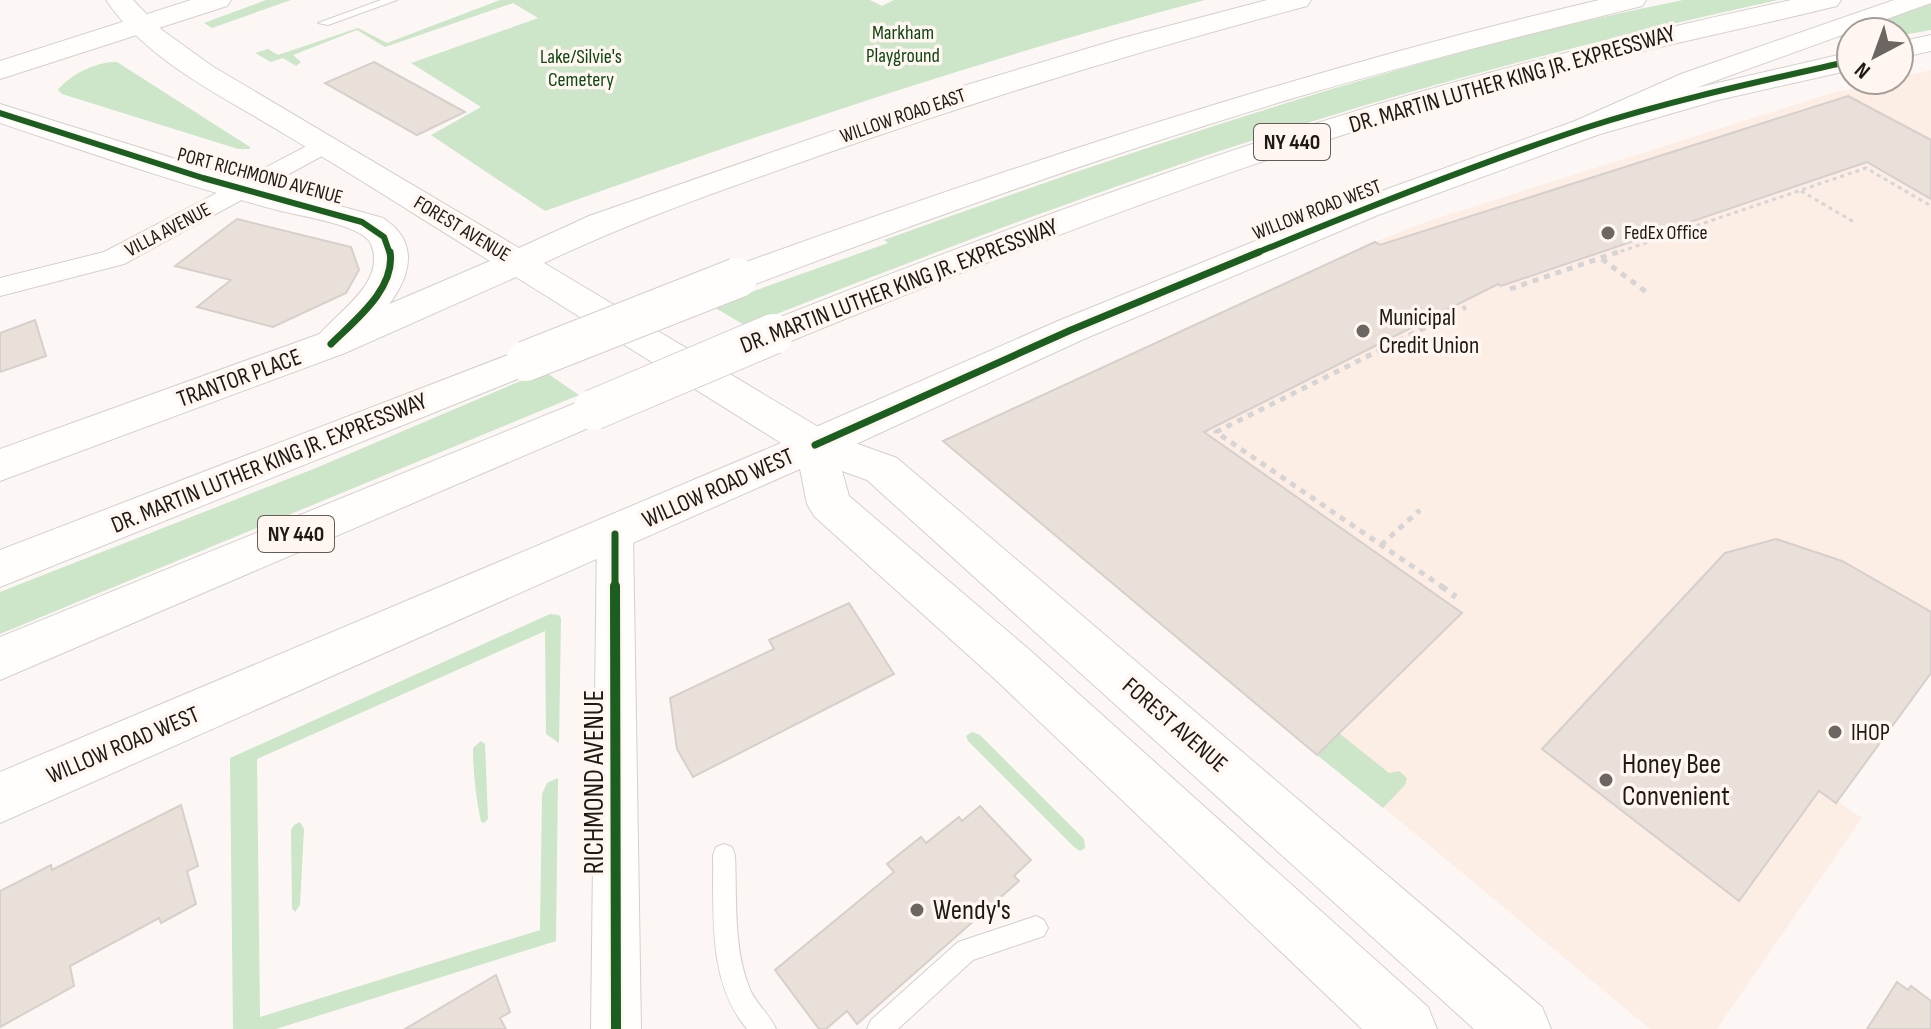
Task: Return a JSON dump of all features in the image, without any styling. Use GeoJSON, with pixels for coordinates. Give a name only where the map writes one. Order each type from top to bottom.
{"type":"FeatureCollection","features":[{"type":"Feature","properties":{"kind":"main road","name":"FOREST AVENUE"},"geometry":{"type":"LineString","coordinates":[[119,0],[137,25],[156,41],[324,145],[748,401],[815,445],[882,469],[1520,1029]]}},
{"type":"Feature","properties":{"kind":"main road"},"geometry":{"type":"LineString","coordinates":[[0,70],[218,0]]}},
{"type":"Feature","properties":{"kind":"main road","name":"WILLOW ROAD EAST"},"geometry":{"type":"LineString","coordinates":[[518,263],[601,223],[893,119],[1129,45],[1298,0]]}},
{"type":"Feature","properties":{"kind":"main road","name":"DR. MARTIN LUTHER KING JR. EXPRESSWAY"},"geometry":{"type":"LineString","coordinates":[[0,569],[737,278],[961,196],[1199,117],[1483,35],[1633,0]]}},
{"type":"Feature","properties":{"kind":"main road","name":"DR. MARTIN LUTHER KING JR. EXPRESSWAY"},"geometry":{"type":"LineString","coordinates":[[0,659],[773,334],[1100,207],[1381,114],[1550,65],[1828,0]]}},
{"type":"Feature","properties":{"kind":"main road"},"geometry":{"type":"LineString","coordinates":[[1586,128],[1691,80],[1920,0]]}},
{"type":"Feature","properties":{"kind":"main road","name":"WILLOW ROAD WEST"},"geometry":{"type":"LineString","coordinates":[[0,798],[615,534],[1218,266],[1586,128],[1711,93],[1835,65]]}},
{"type":"Feature","properties":{"kind":"main road","name":"PORT RICHMOND AVENUE"},"geometry":{"type":"LineString","coordinates":[[0,113],[240,191],[349,217],[379,231],[387,241],[392,262],[386,279],[369,305],[331,344]]}},
{"type":"Feature","properties":{"kind":"main road","name":"TRANTOR PLACE"},"geometry":{"type":"LineString","coordinates":[[0,465],[331,344],[518,263]]}},
{"type":"Feature","properties":{"kind":"main road"},"geometry":{"type":"LineString","coordinates":[[815,445],[829,504],[1015,667],[1406,1029]]}},
{"type":"Feature","properties":{"kind":"street","name":"VILLA AVENUE"},"geometry":{"type":"LineString","coordinates":[[0,287],[114,258],[324,145]]}},
{"type":"Feature","properties":{"kind":"street","name":"RICHMOND AVENUE"},"geometry":{"type":"LineString","coordinates":[[615,534],[616,1029]]}},
{"type":"Feature","properties":{"kind":"lane"},"geometry":{"type":"LineString","coordinates":[[324,23],[392,0]]}},
{"type":"Feature","properties":{"kind":"lane"},"geometry":{"type":"LineString","coordinates":[[724,855],[730,961],[738,991],[763,1029]]}},
{"type":"Feature","properties":{"kind":"lane"},"geometry":{"type":"LineString","coordinates":[[880,1029],[966,950],[1036,928]]}},
{"type":"Feature","properties":{"kind":"path"},"geometry":{"type":"LineString","coordinates":[[1510,289],[1866,168],[1931,206]]}},
{"type":"Feature","properties":{"kind":"path"},"geometry":{"type":"LineString","coordinates":[[1800,191],[1854,222]]}},
{"type":"Feature","properties":{"kind":"path"},"geometry":{"type":"LineString","coordinates":[[1601,258],[1649,294]]}},
{"type":"Feature","properties":{"kind":"path"},"geometry":{"type":"LineString","coordinates":[[1456,597],[1216,432],[1466,307]]}},
{"type":"Feature","properties":{"kind":"path"},"geometry":{"type":"LineString","coordinates":[[1381,545],[1420,510]]}},
{"type":"Feature","properties":{"kind":"shaded area"},"geometry":{"type":"Polygon","coordinates":[[[1931,70],[1931,612],[1842,561],[1776,539],[1725,553],[1626,657],[1862,818],[1717,1029],[1650,1029],[943,441],[1375,242],[1428,221],[1835,92],[1835,96],[1915,96],[1915,74],[1931,70]]]}},
{"type":"Feature","properties":{"kind":"green space"},"geometry":{"type":"Polygon","coordinates":[[[266,0],[291,0],[212,28],[204,23],[266,0]]]}},
{"type":"Feature","properties":{"kind":"green space"},"geometry":{"type":"Polygon","coordinates":[[[500,0],[870,0],[882,6],[894,0],[1205,0],[873,98],[545,211],[431,135],[481,107],[411,63],[538,18],[513,3],[385,47],[357,30],[293,55],[301,62],[296,66],[283,58],[271,62],[255,53],[268,49],[278,55],[358,28],[387,43],[500,0]]]}},
{"type":"Feature","properties":{"kind":"green space"},"geometry":{"type":"Polygon","coordinates":[[[1683,0],[1778,0],[1513,64],[1279,132],[1049,211],[746,326],[712,306],[888,243],[884,240],[982,205],[1279,105],[1480,47],[1683,0]]]}},
{"type":"Feature","properties":{"kind":"green space"},"geometry":{"type":"Polygon","coordinates":[[[1931,4],[1931,30],[1915,33],[1915,16],[1896,16],[1931,4]]]}},
{"type":"Feature","properties":{"kind":"green space"},"geometry":{"type":"Polygon","coordinates":[[[117,62],[250,149],[238,149],[62,94],[58,90],[85,70],[117,62]]]}},
{"type":"Feature","properties":{"kind":"green space"},"geometry":{"type":"Polygon","coordinates":[[[544,371],[579,395],[0,634],[0,592],[316,468],[544,371]]]}},
{"type":"Feature","properties":{"kind":"green space"},"geometry":{"type":"Polygon","coordinates":[[[550,614],[561,618],[559,743],[546,734],[545,631],[257,759],[260,1017],[540,930],[542,794],[547,783],[558,778],[556,941],[276,1029],[233,1029],[230,758],[550,614]]]}},
{"type":"Feature","properties":{"kind":"green space"},"geometry":{"type":"Polygon","coordinates":[[[972,732],[980,735],[1084,839],[1085,848],[1080,851],[1074,847],[968,741],[966,736],[972,732]]]}},
{"type":"Feature","properties":{"kind":"green space"},"geometry":{"type":"Polygon","coordinates":[[[1339,733],[1389,773],[1399,771],[1407,778],[1405,785],[1383,808],[1317,755],[1339,733]]]}},
{"type":"Feature","properties":{"kind":"green space"},"geometry":{"type":"Polygon","coordinates":[[[481,741],[485,744],[488,819],[484,823],[481,822],[473,757],[473,748],[481,741]]]}},
{"type":"Feature","properties":{"kind":"green space"},"geometry":{"type":"Polygon","coordinates":[[[300,822],[304,829],[300,905],[295,912],[292,908],[291,830],[300,822]]]}},
{"type":"Feature","properties":{"kind":"building"},"geometry":{"type":"Polygon","coordinates":[[[374,62],[465,112],[417,135],[325,83],[374,62]]]}},
{"type":"Feature","properties":{"kind":"building"},"geometry":{"type":"Polygon","coordinates":[[[1848,96],[1931,140],[1931,199],[1867,162],[1501,286],[1498,284],[1204,432],[1462,613],[1317,755],[943,441],[1375,242],[1380,245],[1848,96]]]}},
{"type":"Feature","properties":{"kind":"building"},"geometry":{"type":"Polygon","coordinates":[[[237,219],[351,247],[359,270],[346,293],[273,327],[197,307],[231,280],[175,266],[237,219]]]}},
{"type":"Feature","properties":{"kind":"building"},"geometry":{"type":"Polygon","coordinates":[[[35,320],[46,356],[0,372],[0,333],[35,320]]]}},
{"type":"Feature","properties":{"kind":"building"},"geometry":{"type":"Polygon","coordinates":[[[1776,539],[1842,561],[1931,612],[1931,673],[1836,803],[1819,791],[1739,901],[1542,749],[1725,553],[1776,539]]]}},
{"type":"Feature","properties":{"kind":"building"},"geometry":{"type":"Polygon","coordinates":[[[849,603],[894,674],[693,777],[677,749],[670,698],[774,649],[769,640],[849,603]]]}},
{"type":"Feature","properties":{"kind":"building"},"geometry":{"type":"Polygon","coordinates":[[[181,805],[198,866],[187,871],[196,904],[161,923],[159,918],[70,966],[74,986],[0,1027],[0,891],[51,865],[52,870],[181,805]]]}},
{"type":"Feature","properties":{"kind":"building","name":"Wendy's"},"geometry":{"type":"Polygon","coordinates":[[[980,806],[1031,860],[1014,876],[1019,881],[857,1024],[847,1011],[826,1029],[819,1029],[775,970],[894,872],[887,864],[921,837],[926,843],[959,817],[962,821],[980,806]]]}},
{"type":"Feature","properties":{"kind":"building"},"geometry":{"type":"Polygon","coordinates":[[[496,975],[510,1012],[500,1018],[506,1029],[405,1029],[496,975]]]}},
{"type":"Feature","properties":{"kind":"building"},"geometry":{"type":"Polygon","coordinates":[[[1897,982],[1908,990],[1911,986],[1931,1001],[1931,1029],[1867,1029],[1897,982]]]}},
{"type":"Feature","properties":{"kind":"cycle path"},"geometry":{"type":"LineString","coordinates":[[815,445],[1071,330],[1366,208],[1586,128],[1711,93],[1835,65]]}},
{"type":"Feature","properties":{"kind":"cycle path"},"geometry":{"type":"LineString","coordinates":[[0,113],[203,178],[353,219],[378,230],[388,244],[391,259],[389,273],[374,300],[331,344]]}},
{"type":"Feature","properties":{"kind":"cycle path"},"geometry":{"type":"LineString","coordinates":[[615,534],[616,1029]]}},
{"type":"Feature","properties":{"kind":"place","name":"FedEx Office"},"geometry":{"type":"Point","coordinates":[1608,233]}},
{"type":"Feature","properties":{"kind":"place","name":"Municipal Credit Union"},"geometry":{"type":"Point","coordinates":[1363,331]}},
{"type":"Feature","properties":{"kind":"place","name":"IHOP"},"geometry":{"type":"Point","coordinates":[1835,732]}},
{"type":"Feature","properties":{"kind":"place","name":"Honey Bee Convenient"},"geometry":{"type":"Point","coordinates":[1606,780]}},
{"type":"Feature","properties":{"kind":"place","name":"Wendy's"},"geometry":{"type":"Point","coordinates":[917,910]}},
{"type":"Feature","properties":{"kind":"park label","name":"Markham Playground"},"geometry":{"type":"Point","coordinates":[903,44]}},
{"type":"Feature","properties":{"kind":"park label","name":"Lake/Silvie's Cemetery"},"geometry":{"type":"Point","coordinates":[581,68]}}]}
